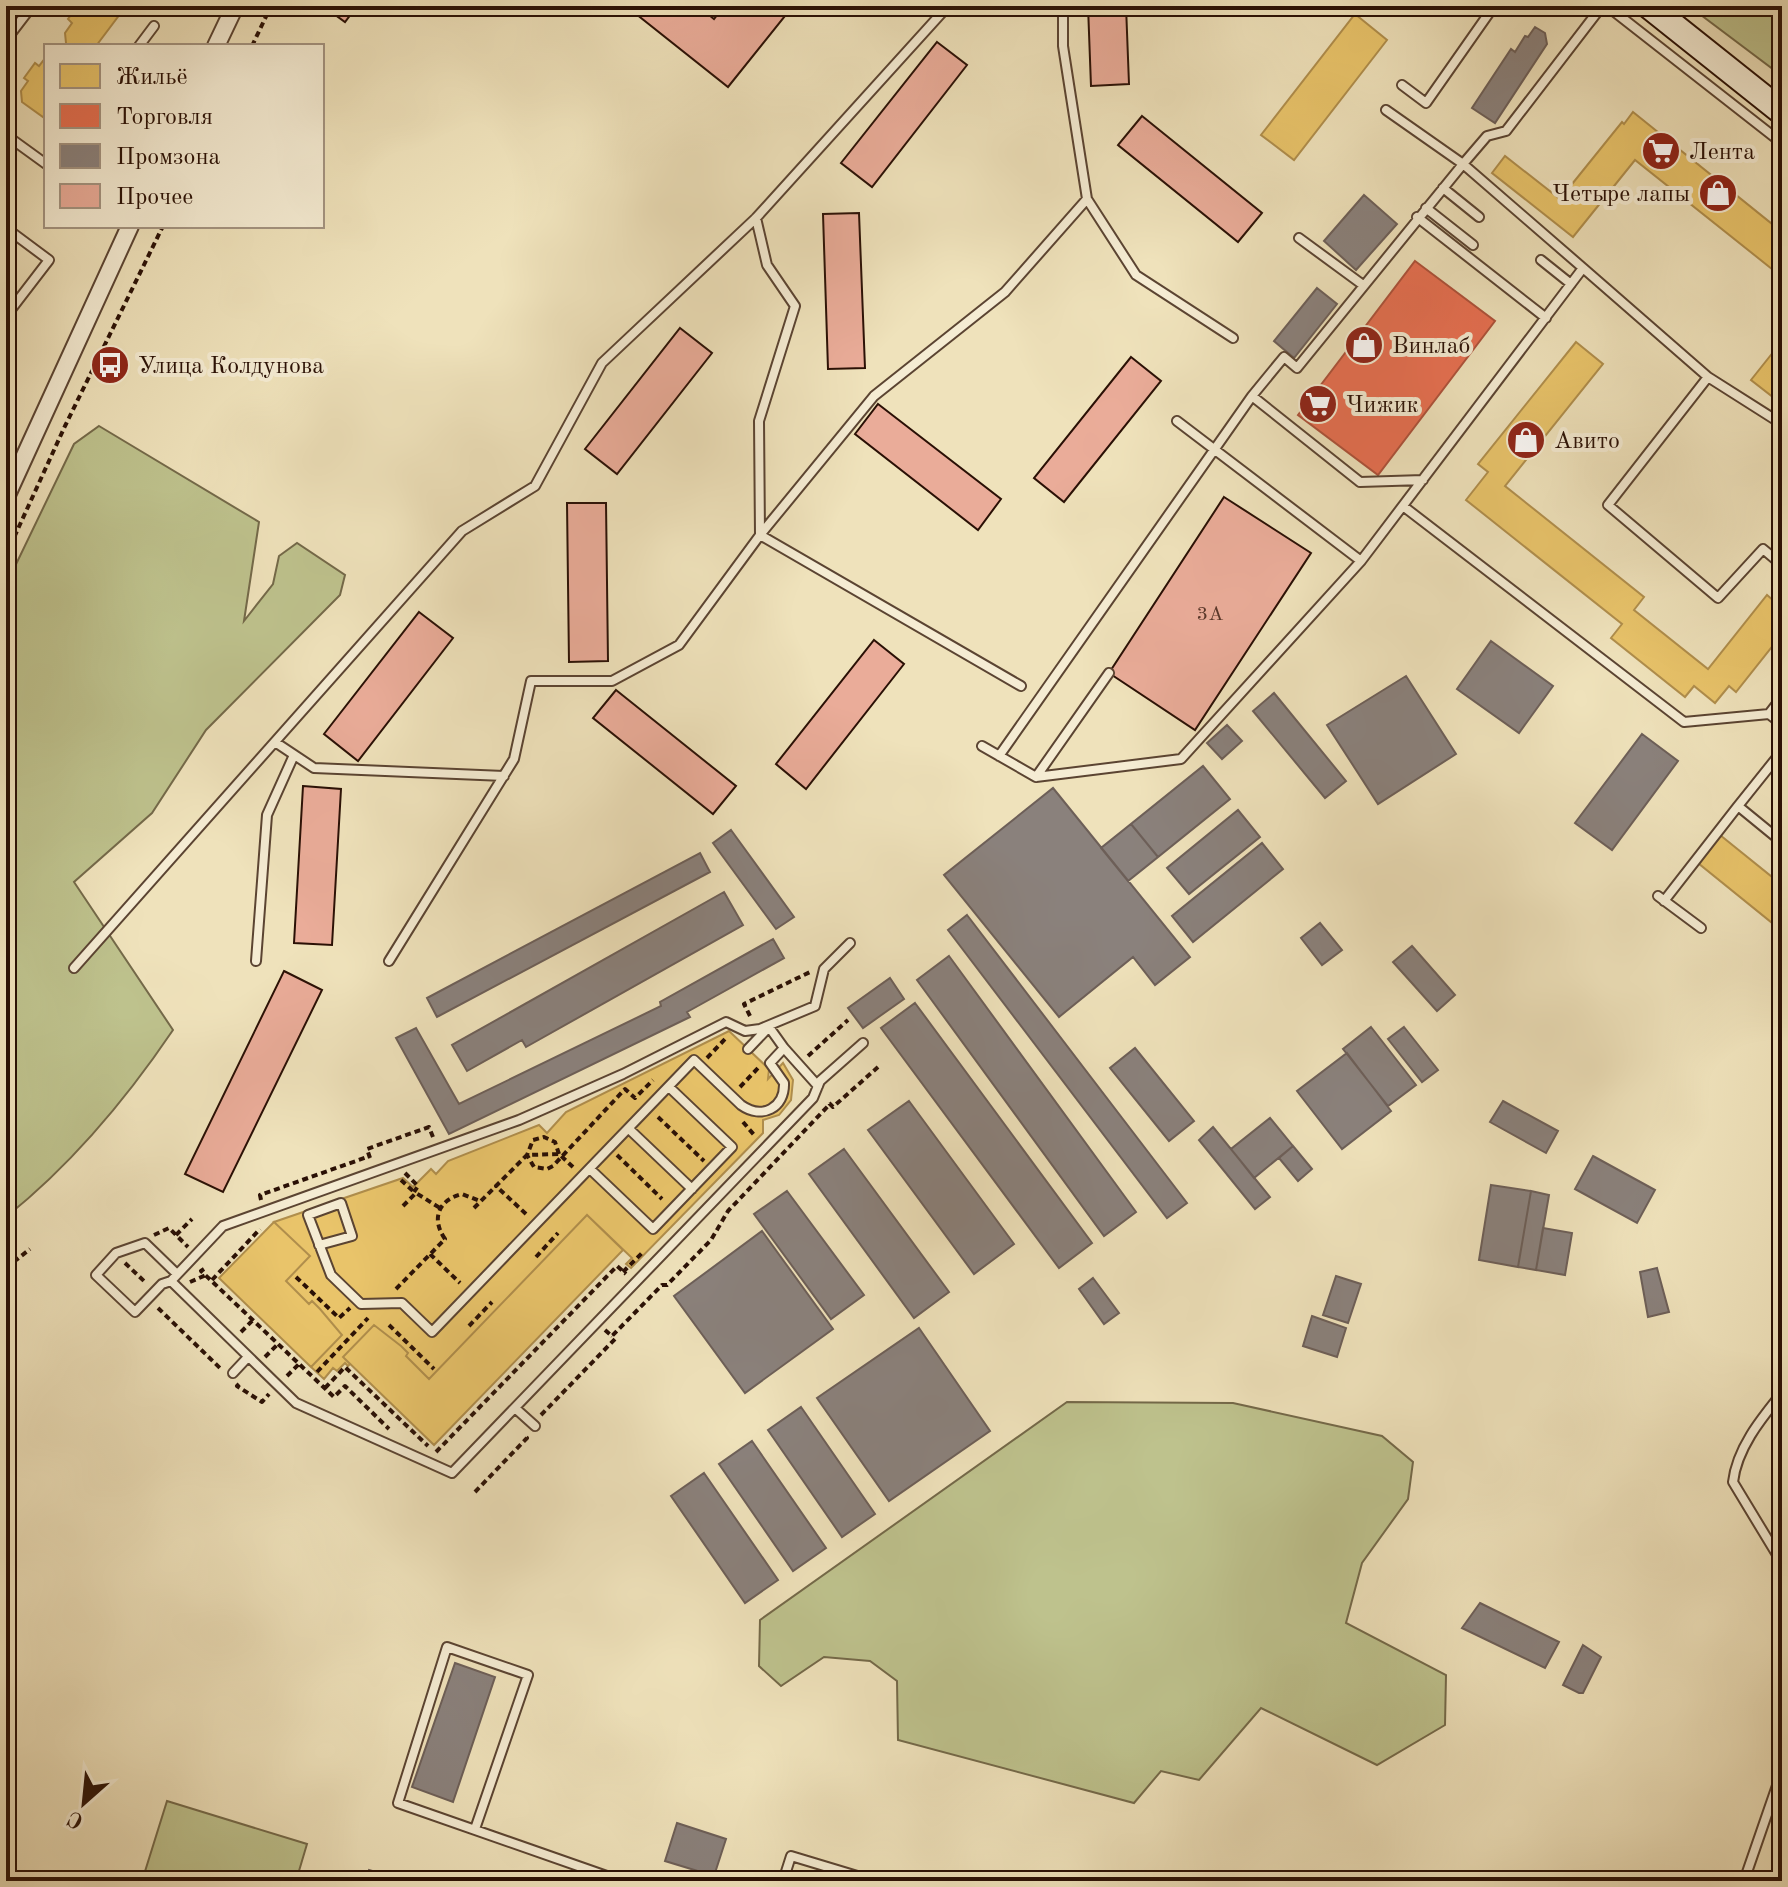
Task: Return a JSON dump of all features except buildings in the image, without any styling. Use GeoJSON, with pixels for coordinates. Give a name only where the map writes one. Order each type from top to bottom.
{"type":"FeatureCollection","features":[{"type":"Feature","properties":{"kind":"main road"},"geometry":{"type":"LineString","coordinates":[[1649,6],[1782,112]]}},
{"type":"Feature","properties":{"kind":"street"},"geometry":{"type":"LineString","coordinates":[[217,44],[235,6]]}},
{"type":"Feature","properties":{"kind":"street"},"geometry":{"type":"LineString","coordinates":[[6,497],[128,228]]}},
{"type":"Feature","properties":{"kind":"lane"},"geometry":{"type":"LineString","coordinates":[[6,40],[32,6]]}},
{"type":"Feature","properties":{"kind":"lane"},"geometry":{"type":"LineString","coordinates":[[74,968],[462,531],[535,486],[602,363],[756,218],[948,6]]}},
{"type":"Feature","properties":{"kind":"lane"},"geometry":{"type":"LineString","coordinates":[[1063,6],[1063,46],[1087,199],[1136,275],[1233,338]]}},
{"type":"Feature","properties":{"kind":"lane"},"geometry":{"type":"LineString","coordinates":[[1402,85],[1426,103],[1494,6]]}},
{"type":"Feature","properties":{"kind":"lane"},"geometry":{"type":"LineString","coordinates":[[999,756],[1252,396],[1284,357],[1297,368],[1417,217],[1487,136],[1506,131],[1604,6],[1782,143]]}},
{"type":"Feature","properties":{"kind":"lane"},"geometry":{"type":"LineString","coordinates":[[140,44],[154,26]]}},
{"type":"Feature","properties":{"kind":"lane"},"geometry":{"type":"LineString","coordinates":[[1386,110],[1463,164],[1708,377],[1782,424]]}},
{"type":"Feature","properties":{"kind":"lane"},"geometry":{"type":"LineString","coordinates":[[6,135],[44,163]]}},
{"type":"Feature","properties":{"kind":"lane"},"geometry":{"type":"LineString","coordinates":[[1443,188],[1479,217]]}},
{"type":"Feature","properties":{"kind":"lane"},"geometry":{"type":"LineString","coordinates":[[389,961],[514,759],[531,681],[612,681],[679,645],[760,535],[874,396],[1005,292],[1087,199]]}},
{"type":"Feature","properties":{"kind":"lane"},"geometry":{"type":"LineString","coordinates":[[1426,208],[1473,245]]}},
{"type":"Feature","properties":{"kind":"lane"},"geometry":{"type":"LineString","coordinates":[[1417,217],[1546,318]]}},
{"type":"Feature","properties":{"kind":"lane"},"geometry":{"type":"LineString","coordinates":[[756,218],[767,265],[795,306],[759,421],[760,535]]}},
{"type":"Feature","properties":{"kind":"lane"},"geometry":{"type":"LineString","coordinates":[[6,228],[49,260],[6,316]]}},
{"type":"Feature","properties":{"kind":"lane"},"geometry":{"type":"LineString","coordinates":[[1299,238],[1363,285]]}},
{"type":"Feature","properties":{"kind":"lane"},"geometry":{"type":"LineString","coordinates":[[1541,260],[1571,284]]}},
{"type":"Feature","properties":{"kind":"lane"},"geometry":{"type":"LineString","coordinates":[[982,746],[1036,777],[1181,759],[1361,561],[1583,268]]}},
{"type":"Feature","properties":{"kind":"lane"},"geometry":{"type":"LineString","coordinates":[[1708,377],[1608,505],[1718,598],[1763,549],[1782,565]]}},
{"type":"Feature","properties":{"kind":"lane"},"geometry":{"type":"LineString","coordinates":[[1252,396],[1360,482],[1423,480]]}},
{"type":"Feature","properties":{"kind":"lane"},"geometry":{"type":"LineString","coordinates":[[1177,421],[1361,561]]}},
{"type":"Feature","properties":{"kind":"lane"},"geometry":{"type":"LineString","coordinates":[[1403,506],[1684,722],[1769,714],[1782,724]]}},
{"type":"Feature","properties":{"kind":"lane"},"geometry":{"type":"LineString","coordinates":[[760,535],[1021,686]]}},
{"type":"Feature","properties":{"kind":"lane"},"geometry":{"type":"LineString","coordinates":[[1036,777],[1109,673]]}},
{"type":"Feature","properties":{"kind":"lane"},"geometry":{"type":"LineString","coordinates":[[1769,714],[1782,697]]}},
{"type":"Feature","properties":{"kind":"lane"},"geometry":{"type":"LineString","coordinates":[[275,742],[314,768],[504,776]]}},
{"type":"Feature","properties":{"kind":"lane"},"geometry":{"type":"LineString","coordinates":[[1701,928],[1661,899],[1782,751]]}},
{"type":"Feature","properties":{"kind":"lane"},"geometry":{"type":"LineString","coordinates":[[256,961],[267,815],[294,755]]}},
{"type":"Feature","properties":{"kind":"lane"},"geometry":{"type":"LineString","coordinates":[[1738,806],[1782,842]]}},
{"type":"Feature","properties":{"kind":"lane"},"geometry":{"type":"LineString","coordinates":[[850,943],[824,969],[815,1006],[769,1027],[745,1031],[726,1022],[623,1074],[519,1120],[223,1226],[175,1281],[155,1292],[135,1312],[96,1275],[115,1254],[145,1243],[175,1281],[296,1403],[452,1473],[813,1098],[818,1086],[863,1043]]}},
{"type":"Feature","properties":{"kind":"lane"},"geometry":{"type":"LineString","coordinates":[[769,1027],[818,1086]]}},
{"type":"Feature","properties":{"kind":"lane"},"geometry":{"type":"LineString","coordinates":[[748,1053],[769,1027]]}},
{"type":"Feature","properties":{"kind":"lane"},"geometry":{"type":"LineString","coordinates":[[319,1245],[352,1236],[341,1203],[308,1215],[319,1245],[331,1275],[361,1304],[402,1303],[432,1332],[694,1060],[741,1105],[748,1110],[764,1113],[772,1110],[783,1098],[784,1083],[770,1063],[784,1048]]}},
{"type":"Feature","properties":{"kind":"lane"},"geometry":{"type":"LineString","coordinates":[[590,1169],[653,1229],[692,1189],[732,1147],[669,1087]]}},
{"type":"Feature","properties":{"kind":"lane"},"geometry":{"type":"LineString","coordinates":[[629,1129],[692,1189]]}},
{"type":"Feature","properties":{"kind":"lane"},"geometry":{"type":"LineString","coordinates":[[233,1373],[248,1357]]}},
{"type":"Feature","properties":{"kind":"lane"},"geometry":{"type":"LineString","coordinates":[[1782,1393],[1755,1426],[1734,1472],[1733,1482],[1782,1563]]}},
{"type":"Feature","properties":{"kind":"lane"},"geometry":{"type":"LineString","coordinates":[[515,1408],[535,1426]]}},
{"type":"Feature","properties":{"kind":"lane"},"geometry":{"type":"LineString","coordinates":[[475,1829],[528,1675],[447,1647],[398,1803],[621,1881]]}},
{"type":"Feature","properties":{"kind":"lane"},"geometry":{"type":"LineString","coordinates":[[1744,1881],[1782,1771]]}},
{"type":"Feature","properties":{"kind":"lane"},"geometry":{"type":"LineString","coordinates":[[783,1881],[791,1856],[874,1881]]}},
{"type":"Feature","properties":{"kind":"path"},"geometry":{"type":"LineString","coordinates":[[253,44],[271,6]]}},
{"type":"Feature","properties":{"kind":"path"},"geometry":{"type":"LineString","coordinates":[[6,555],[162,228]]}},
{"type":"Feature","properties":{"kind":"path"},"geometry":{"type":"LineString","coordinates":[[752,1020],[744,1004],[820,967]]}},
{"type":"Feature","properties":{"kind":"path"},"geometry":{"type":"LineString","coordinates":[[804,1060],[848,1020]]}},
{"type":"Feature","properties":{"kind":"path"},"geometry":{"type":"LineString","coordinates":[[701,1066],[727,1038]]}},
{"type":"Feature","properties":{"kind":"path"},"geometry":{"type":"LineString","coordinates":[[738,1089],[759,1068],[748,1053]]}},
{"type":"Feature","properties":{"kind":"path"},"geometry":{"type":"LineString","coordinates":[[823,1096],[833,1107],[878,1067]]}},
{"type":"Feature","properties":{"kind":"path"},"geometry":{"type":"LineString","coordinates":[[635,1098],[657,1075]]}},
{"type":"Feature","properties":{"kind":"path"},"geometry":{"type":"LineString","coordinates":[[527,1155],[534,1167],[553,1166],[625,1089],[712,1168]]}},
{"type":"Feature","properties":{"kind":"path"},"geometry":{"type":"LineString","coordinates":[[597,1322],[612,1336],[662,1285],[667,1285],[711,1240],[728,1211],[830,1104]]}},
{"type":"Feature","properties":{"kind":"path"},"geometry":{"type":"LineString","coordinates":[[735,1115],[756,1135],[746,1145]]}},
{"type":"Feature","properties":{"kind":"path"},"geometry":{"type":"LineString","coordinates":[[474,1208],[527,1155],[533,1140],[544,1137],[555,1142],[560,1155],[582,1177]]}},
{"type":"Feature","properties":{"kind":"path"},"geometry":{"type":"LineString","coordinates":[[610,1148],[672,1209]]}},
{"type":"Feature","properties":{"kind":"path"},"geometry":{"type":"LineString","coordinates":[[527,1155],[560,1155]]}},
{"type":"Feature","properties":{"kind":"path"},"geometry":{"type":"LineString","coordinates":[[403,1172],[415,1167]]}},
{"type":"Feature","properties":{"kind":"path"},"geometry":{"type":"LineString","coordinates":[[401,1180],[440,1208]]}},
{"type":"Feature","properties":{"kind":"path"},"geometry":{"type":"LineString","coordinates":[[403,1206],[418,1186],[412,1180]]}},
{"type":"Feature","properties":{"kind":"path"},"geometry":{"type":"LineString","coordinates":[[496,1186],[537,1224]]}},
{"type":"Feature","properties":{"kind":"path"},"geometry":{"type":"LineString","coordinates":[[317,1372],[445,1239],[437,1223],[440,1208],[453,1196],[462,1194],[480,1201]]}},
{"type":"Feature","properties":{"kind":"path"},"geometry":{"type":"LineString","coordinates":[[176,1235],[192,1219]]}},
{"type":"Feature","properties":{"kind":"path"},"geometry":{"type":"LineString","coordinates":[[212,1280],[268,1221],[253,1226]]}},
{"type":"Feature","properties":{"kind":"path"},"geometry":{"type":"LineString","coordinates":[[145,1243],[169,1228],[207,1265],[201,1271],[334,1397],[345,1386],[391,1431]]}},
{"type":"Feature","properties":{"kind":"path"},"geometry":{"type":"LineString","coordinates":[[536,1257],[558,1233]]}},
{"type":"Feature","properties":{"kind":"path"},"geometry":{"type":"LineString","coordinates":[[436,1453],[617,1266],[625,1274],[651,1243]]}},
{"type":"Feature","properties":{"kind":"path"},"geometry":{"type":"LineString","coordinates":[[6,1268],[30,1249]]}},
{"type":"Feature","properties":{"kind":"path"},"geometry":{"type":"LineString","coordinates":[[115,1254],[161,1298],[154,1305],[223,1370]]}},
{"type":"Feature","properties":{"kind":"path"},"geometry":{"type":"LineString","coordinates":[[430,1254],[470,1293]]}},
{"type":"Feature","properties":{"kind":"path"},"geometry":{"type":"LineString","coordinates":[[175,1281],[206,1275]]}},
{"type":"Feature","properties":{"kind":"path"},"geometry":{"type":"LineString","coordinates":[[296,1277],[339,1318],[357,1300]]}},
{"type":"Feature","properties":{"kind":"path"},"geometry":{"type":"LineString","coordinates":[[469,1326],[492,1302]]}},
{"type":"Feature","properties":{"kind":"path"},"geometry":{"type":"LineString","coordinates":[[230,1310],[236,1303]]}},
{"type":"Feature","properties":{"kind":"path"},"geometry":{"type":"LineString","coordinates":[[233,1324],[242,1332],[253,1320]]}},
{"type":"Feature","properties":{"kind":"path"},"geometry":{"type":"LineString","coordinates":[[389,1325],[434,1369]]}},
{"type":"Feature","properties":{"kind":"path"},"geometry":{"type":"LineString","coordinates":[[325,1388],[345,1367],[436,1453]]}},
{"type":"Feature","properties":{"kind":"path"},"geometry":{"type":"LineString","coordinates":[[414,1442],[436,1453]]}},
{"type":"Feature","properties":{"kind":"green space"},"geometry":{"type":"Polygon","coordinates":[[[1689,6],[1782,6],[1782,76],[1689,6]]]}},
{"type":"Feature","properties":{"kind":"green space"},"geometry":{"type":"Polygon","coordinates":[[[99,426],[259,522],[244,621],[273,584],[279,556],[297,543],[345,575],[340,595],[206,730],[152,813],[74,882],[173,1030],[97,1130],[6,1217],[6,585],[74,444],[99,426]]]}},
{"type":"Feature","properties":{"kind":"green space"},"geometry":{"type":"Polygon","coordinates":[[[1067,1402],[1233,1403],[1382,1436],[1413,1462],[1408,1499],[1362,1563],[1346,1623],[1446,1675],[1445,1725],[1377,1765],[1261,1708],[1199,1780],[1161,1771],[1134,1803],[898,1740],[897,1681],[870,1661],[824,1657],[781,1686],[759,1666],[760,1620],[1067,1402]]]}},
{"type":"Feature","properties":{"kind":"green space"},"geometry":{"type":"Polygon","coordinates":[[[167,1801],[307,1844],[296,1881],[142,1881],[167,1801]]]}},
{"type":"Feature","properties":{"kind":"place","name":"Лента"},"geometry":{"type":"Point","coordinates":[1661,151]}},
{"type":"Feature","properties":{"kind":"place","name":"Четыре лапы"},"geometry":{"type":"Point","coordinates":[1718,193]}},
{"type":"Feature","properties":{"kind":"place","name":"Винлаб"},"geometry":{"type":"Point","coordinates":[1364,345]}},
{"type":"Feature","properties":{"kind":"place","name":"Улица Колдунова"},"geometry":{"type":"Point","coordinates":[110,365]}},
{"type":"Feature","properties":{"kind":"place","name":"Чижик"},"geometry":{"type":"Point","coordinates":[1318,404]}},
{"type":"Feature","properties":{"kind":"place","name":"Авито"},"geometry":{"type":"Point","coordinates":[1526,440]}}]}
